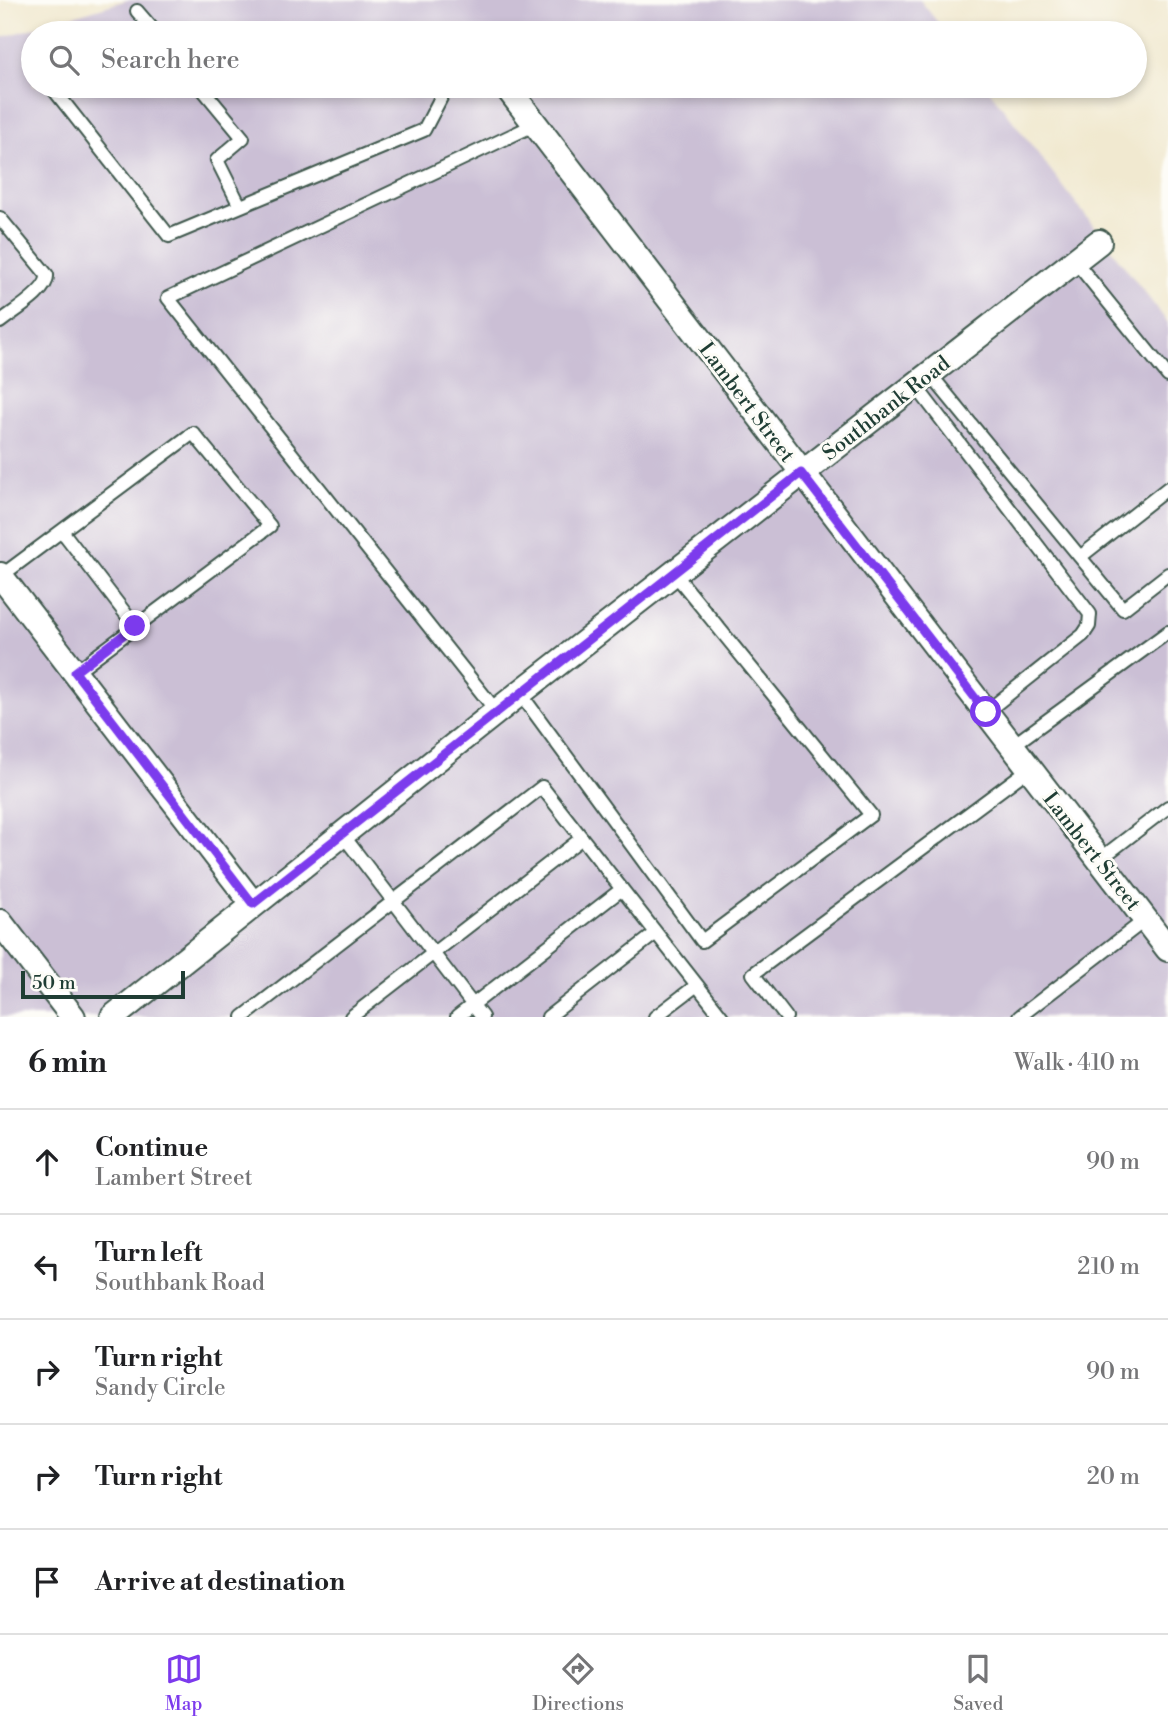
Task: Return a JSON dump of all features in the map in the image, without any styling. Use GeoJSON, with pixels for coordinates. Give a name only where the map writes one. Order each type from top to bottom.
{"type":"FeatureCollection","features":[{"type":"Feature","properties":{"kind":"street","name":"Lambert Street"},"geometry":{"type":"LineString","coordinates":[[515,98],[1168,949]]}},
{"type":"Feature","properties":{"kind":"street","name":"Southbank Road"},"geometry":{"type":"LineString","coordinates":[[113,1017],[520,693],[1100,243]]}},
{"type":"Feature","properties":{"kind":"street"},"geometry":{"type":"LineString","coordinates":[[0,575],[253,904]]}},
{"type":"Feature","properties":{"kind":"street"},"geometry":{"type":"LineString","coordinates":[[0,922],[74,1017]]}},
{"type":"Feature","properties":{"kind":"lane"},"geometry":{"type":"LineString","coordinates":[[137,11],[146,21]]}},
{"type":"Feature","properties":{"kind":"lane"},"geometry":{"type":"LineString","coordinates":[[61,98],[170,236],[424,130],[441,98]]}},
{"type":"Feature","properties":{"kind":"lane"},"geometry":{"type":"LineString","coordinates":[[210,98],[243,138],[217,160],[240,206]]}},
{"type":"Feature","properties":{"kind":"lane"},"geometry":{"type":"LineString","coordinates":[[497,712],[168,298],[536,124]]}},
{"type":"Feature","properties":{"kind":"lane"},"geometry":{"type":"LineString","coordinates":[[0,218],[47,275],[43,289],[0,322]]}},
{"type":"Feature","properties":{"kind":"lane"},"geometry":{"type":"LineString","coordinates":[[1075,261],[1168,376]]}},
{"type":"Feature","properties":{"kind":"lane"},"geometry":{"type":"LineString","coordinates":[[922,380],[1123,609],[1168,574]]}},
{"type":"Feature","properties":{"kind":"lane"},"geometry":{"type":"LineString","coordinates":[[922,380],[1090,614],[1083,635],[986,712]]}},
{"type":"Feature","properties":{"kind":"lane"},"geometry":{"type":"LineString","coordinates":[[0,575],[193,433],[270,526],[75,672]]}},
{"type":"Feature","properties":{"kind":"lane"},"geometry":{"type":"LineString","coordinates":[[1080,557],[1168,488]]}},
{"type":"Feature","properties":{"kind":"lane"},"geometry":{"type":"LineString","coordinates":[[62,531],[135,626]]}},
{"type":"Feature","properties":{"kind":"lane"},"geometry":{"type":"LineString","coordinates":[[520,693],[702,941],[871,815],[674,573]]}},
{"type":"Feature","properties":{"kind":"lane"},"geometry":{"type":"LineString","coordinates":[[1012,746],[1168,632]]}},
{"type":"Feature","properties":{"kind":"lane"},"geometry":{"type":"LineString","coordinates":[[786,1017],[753,974],[1029,769]]}},
{"type":"Feature","properties":{"kind":"lane"},"geometry":{"type":"LineString","coordinates":[[243,1017],[542,787],[722,1017]]}},
{"type":"Feature","properties":{"kind":"lane"},"geometry":{"type":"LineString","coordinates":[[1099,860],[1168,807]]}},
{"type":"Feature","properties":{"kind":"lane"},"geometry":{"type":"LineString","coordinates":[[342,834],[391,902],[482,1017]]}},
{"type":"Feature","properties":{"kind":"lane"},"geometry":{"type":"LineString","coordinates":[[351,1017],[582,838]]}},
{"type":"Feature","properties":{"kind":"lane"},"geometry":{"type":"LineString","coordinates":[[457,1017],[622,890]]}},
{"type":"Feature","properties":{"kind":"lane"},"geometry":{"type":"LineString","coordinates":[[1019,1017],[1145,920]]}},
{"type":"Feature","properties":{"kind":"lane"},"geometry":{"type":"LineString","coordinates":[[548,1017],[656,933]]}},
{"type":"Feature","properties":{"kind":"lane"},"geometry":{"type":"LineString","coordinates":[[655,1017],[697,985]]}},
{"type":"Feature","properties":{"kind":"shaded area"},"geometry":{"type":"Polygon","coordinates":[[[127,0],[920,0],[937,21],[57,21],[127,0]]]}},
{"type":"Feature","properties":{"kind":"shaded area"},"geometry":{"type":"Polygon","coordinates":[[[21,32],[21,98],[995,98],[1168,323],[1168,1017],[0,1017],[0,38],[21,32]]]}},
{"type":"Feature","properties":{"kind":"route"},"geometry":{"type":"LineString","coordinates":[[135,626],[75,672],[253,904],[801,473],[986,712]]}}]}
